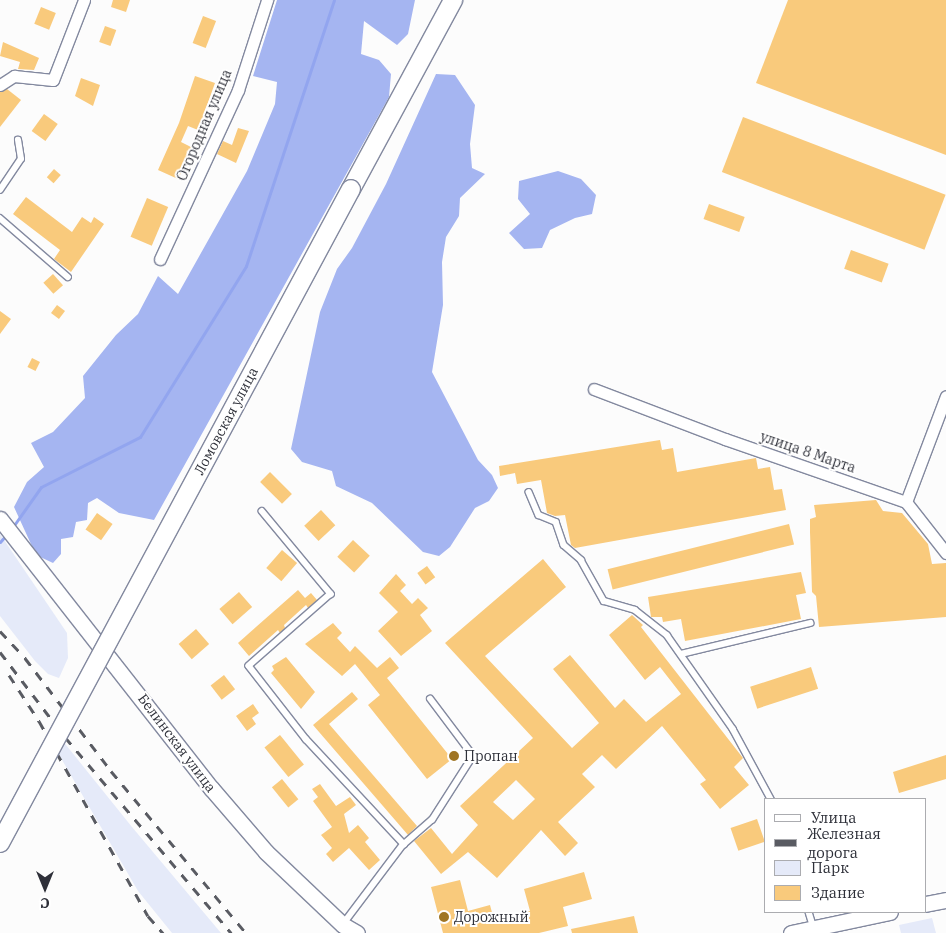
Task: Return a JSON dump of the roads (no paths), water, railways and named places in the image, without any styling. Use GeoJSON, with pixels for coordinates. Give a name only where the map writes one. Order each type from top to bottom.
{"type":"FeatureCollection","features":[{"type":"Feature","properties":{"kind":"main road","name":"Ломовская улица"},"geometry":{"type":"LineString","coordinates":[[0,843],[453,0]]}},
{"type":"Feature","properties":{"kind":"main road","name":"Белинская улица"},"geometry":{"type":"LineString","coordinates":[[7,528],[211,788],[266,852],[343,925],[356,933]]}},
{"type":"Feature","properties":{"kind":"main road"},"geometry":{"type":"LineString","coordinates":[[926,904],[946,900]]}},
{"type":"Feature","properties":{"kind":"main road"},"geometry":{"type":"LineString","coordinates":[[791,933],[885,913]]}},
{"type":"Feature","properties":{"kind":"street"},"geometry":{"type":"LineString","coordinates":[[0,85],[14,76],[53,80],[84,0]]}},
{"type":"Feature","properties":{"kind":"street","name":"Огородная улица"},"geometry":{"type":"LineString","coordinates":[[160,259],[238,90],[267,0]]}},
{"type":"Feature","properties":{"kind":"street","name":"улица 8 Марта"},"geometry":{"type":"LineString","coordinates":[[594,389],[725,440],[906,502]]}},
{"type":"Feature","properties":{"kind":"street"},"geometry":{"type":"LineString","coordinates":[[946,396],[906,502],[946,553]]}},
{"type":"Feature","properties":{"kind":"lane"},"geometry":{"type":"LineString","coordinates":[[0,190],[21,159],[18,140]]}},
{"type":"Feature","properties":{"kind":"lane"},"geometry":{"type":"LineString","coordinates":[[0,218],[68,277]]}},
{"type":"Feature","properties":{"kind":"lane"},"geometry":{"type":"LineString","coordinates":[[529,492],[539,515],[556,522],[564,545],[581,560],[604,601],[635,610],[667,635],[733,729],[770,798]]}},
{"type":"Feature","properties":{"kind":"lane"},"geometry":{"type":"LineString","coordinates":[[262,511],[331,594],[249,666],[306,739],[404,844]]}},
{"type":"Feature","properties":{"kind":"lane"},"geometry":{"type":"LineString","coordinates":[[681,654],[810,623]]}},
{"type":"Feature","properties":{"kind":"lane"},"geometry":{"type":"LineString","coordinates":[[343,925],[404,844],[432,820],[473,756],[430,699]]}},
{"type":"Feature","properties":{"kind":"lane"},"geometry":{"type":"LineString","coordinates":[[810,913],[814,928]]}},
{"type":"Feature","properties":{"kind":"waterway"},"geometry":{"type":"LineString","coordinates":[[12,528],[41,487],[140,437],[246,266],[334,0]]}},
{"type":"Feature","properties":{"kind":"waterway"},"geometry":{"type":"LineString","coordinates":[[0,542],[7,534]]}},
{"type":"Feature","properties":{"kind":"railway"},"geometry":{"type":"LineString","coordinates":[[0,631],[25,658],[111,771],[246,933]]}},
{"type":"Feature","properties":{"kind":"railway"},"geometry":{"type":"LineString","coordinates":[[0,652],[65,737],[231,933]]}},
{"type":"Feature","properties":{"kind":"railway"},"geometry":{"type":"LineString","coordinates":[[9,675],[39,721],[148,916],[163,933]]}},
{"type":"Feature","properties":{"kind":"place","name":"Пропан"},"geometry":{"type":"Point","coordinates":[454,756]}},
{"type":"Feature","properties":{"kind":"place","name":"Дорожный"},"geometry":{"type":"Point","coordinates":[444,917]}}]}
